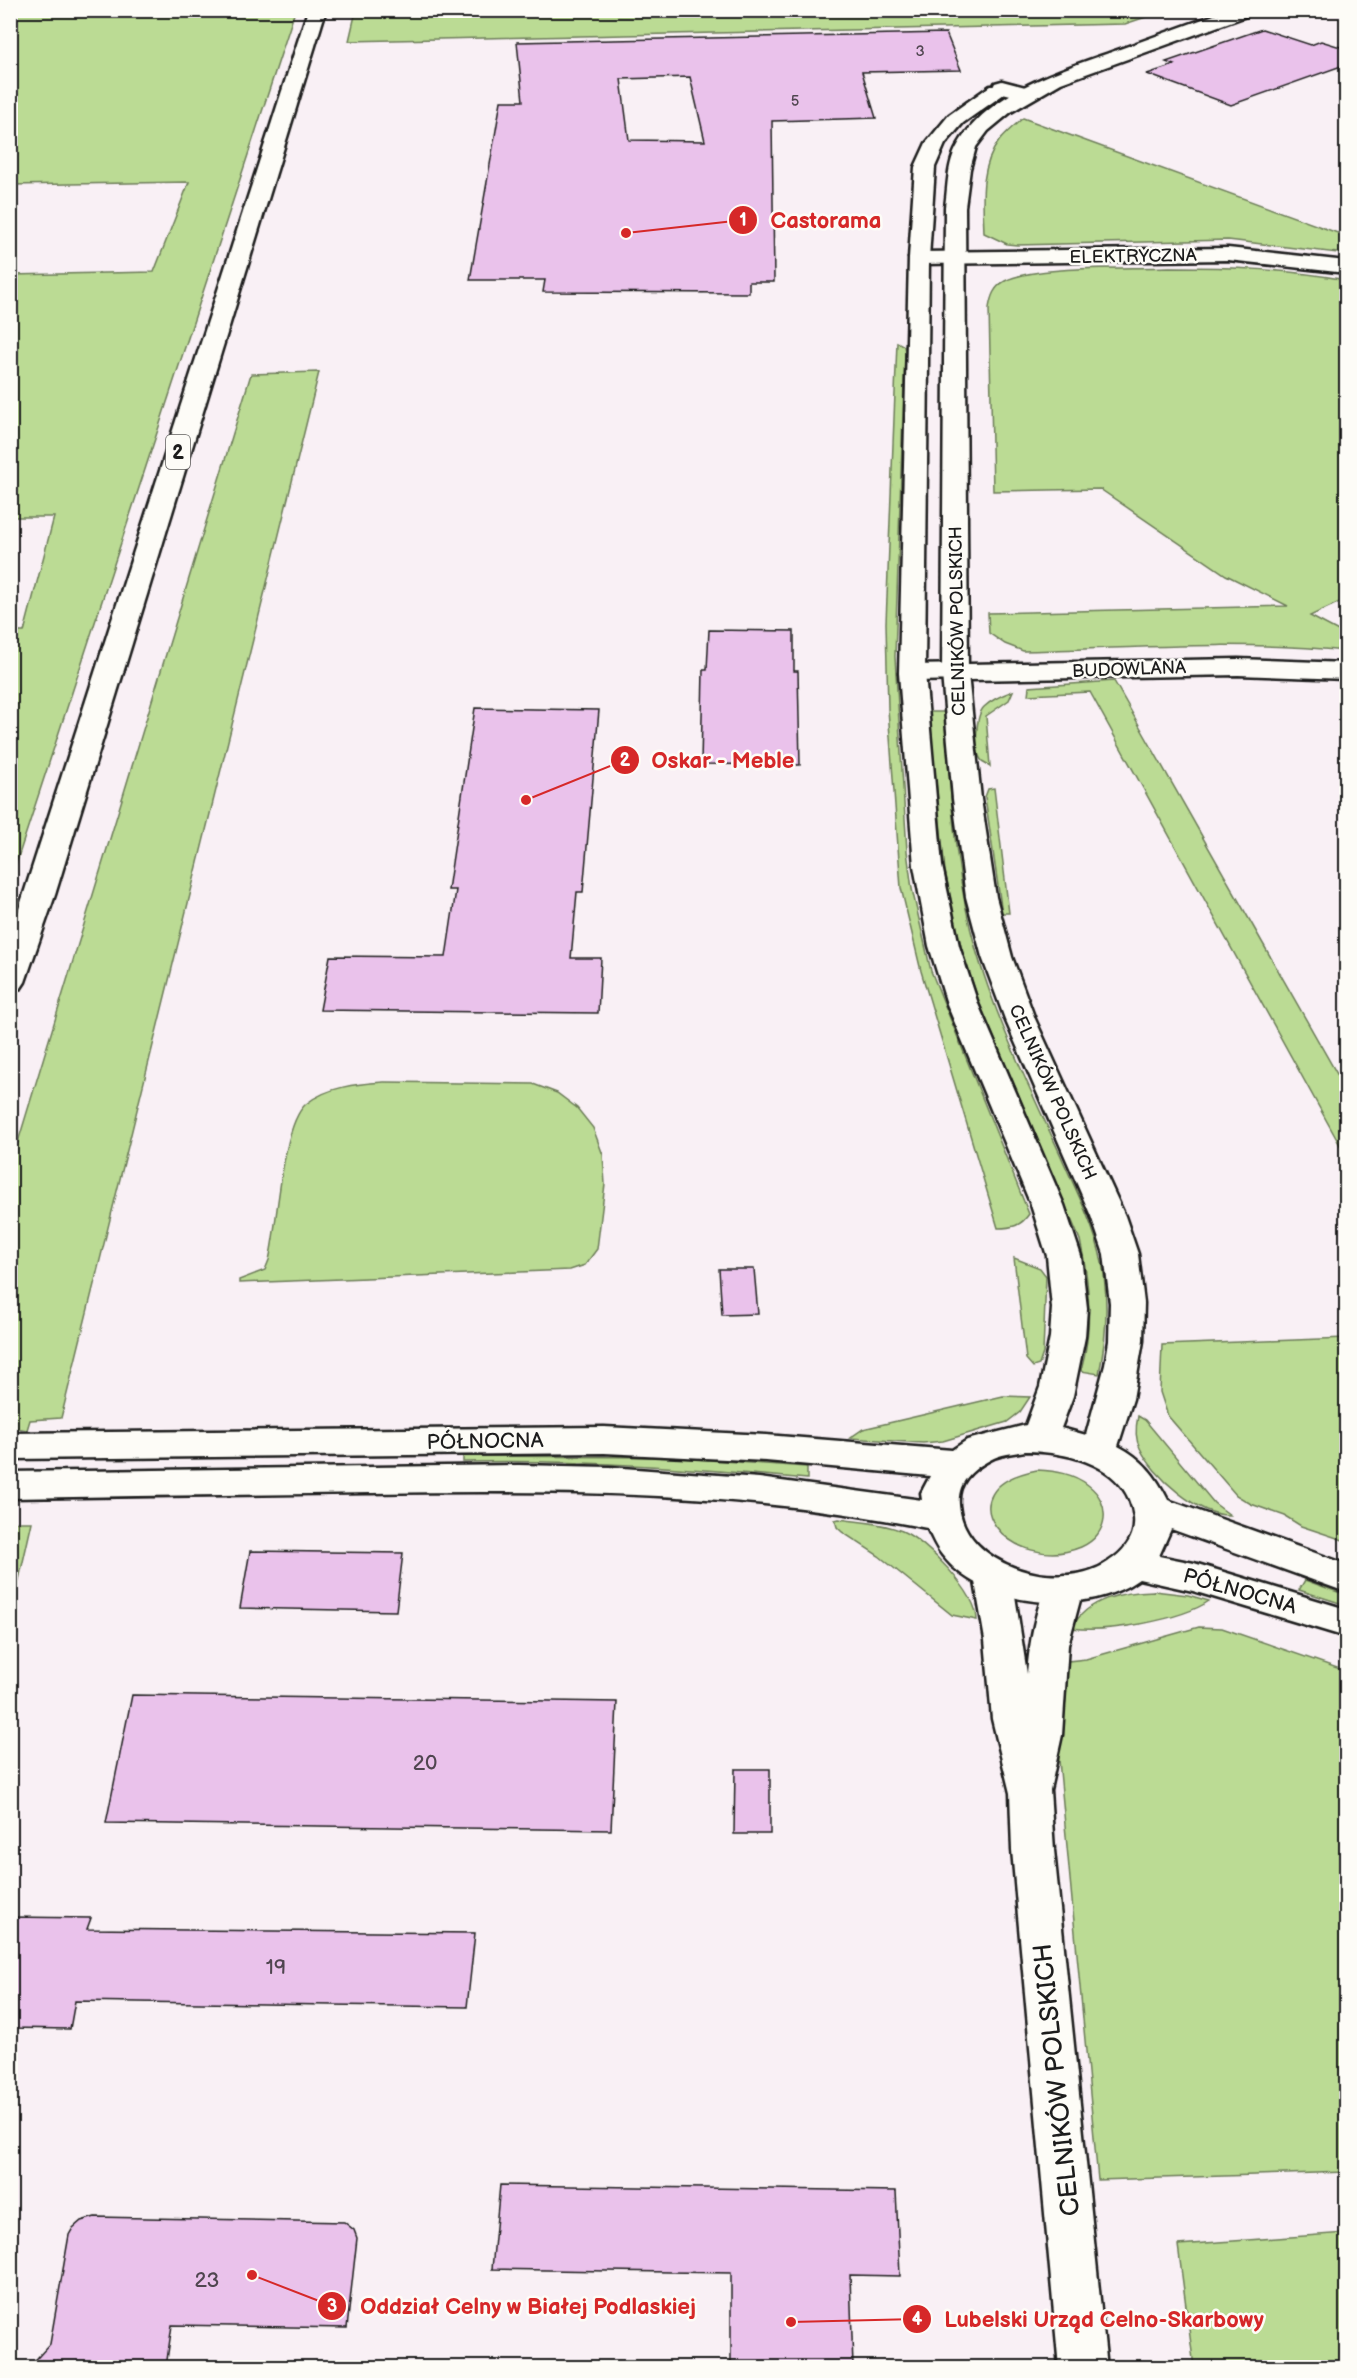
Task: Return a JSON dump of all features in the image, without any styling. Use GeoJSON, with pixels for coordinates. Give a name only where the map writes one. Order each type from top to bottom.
{"type":"FeatureCollection","features":[{"type":"Feature","properties":{"kind":"main road","name":"2"},"geometry":{"type":"LineString","coordinates":[[10,982],[40,895],[317,10]]}},
{"type":"Feature","properties":{"kind":"main road","name":"CELNIKÓW POLSKICH"},"geometry":{"type":"LineString","coordinates":[[1038,1437],[1048,1421],[1067,1343],[1070,1303],[1062,1243],[970,1025],[948,963],[934,905],[928,866],[912,673],[919,258],[925,167],[936,143],[956,119],[1014,90],[1055,64],[1203,10]]}},
{"type":"Feature","properties":{"kind":"main road","name":"CELNIKÓW POLSKICH"},"geometry":{"type":"LineString","coordinates":[[1098,1451],[1106,1431],[1123,1365],[1126,1341],[1127,1303],[1121,1254],[1099,1193],[1020,1019],[987,923],[972,842],[955,674],[956,207],[960,163],[967,145],[1014,90],[1065,75],[1246,10]]}},
{"type":"Feature","properties":{"kind":"main road","name":"ELEKTRYCZNA"},"geometry":{"type":"LineString","coordinates":[[919,258],[1228,254],[1347,267]]}},
{"type":"Feature","properties":{"kind":"main road","name":"BUDOWLANA"},"geometry":{"type":"LineString","coordinates":[[912,673],[955,674],[1285,666],[1347,671]]}},
{"type":"Feature","properties":{"kind":"main road"},"geometry":{"type":"LineString","coordinates":[[1038,1437],[1063,1440],[1098,1451],[1120,1464],[1137,1480],[1152,1508],[1150,1538],[1146,1547],[1132,1564],[1102,1582],[1064,1589],[1020,1586],[993,1576],[971,1563],[953,1546],[939,1518],[939,1497],[951,1471],[978,1450],[1000,1442],[1038,1437]]}},
{"type":"Feature","properties":{"kind":"main road","name":"PÓŁNOCNA"},"geometry":{"type":"LineString","coordinates":[[10,1446],[604,1440],[766,1448],[931,1463],[959,1463]]}},
{"type":"Feature","properties":{"kind":"main road","name":"PÓŁNOCNA"},"geometry":{"type":"LineString","coordinates":[[10,1485],[518,1478],[609,1479],[759,1491],[899,1509],[939,1518]]}},
{"type":"Feature","properties":{"kind":"main road"},"geometry":{"type":"LineString","coordinates":[[1152,1508],[1347,1578]]}},
{"type":"Feature","properties":{"kind":"main road","name":"PÓŁNOCNA"},"geometry":{"type":"LineString","coordinates":[[1132,1564],[1194,1577],[1347,1623]]}},
{"type":"Feature","properties":{"kind":"main road","name":"CELNIKÓW POLSKICH"},"geometry":{"type":"LineString","coordinates":[[993,1576],[1004,1640],[1012,1719],[1030,1793],[1041,1933],[1083,2367]]}},
{"type":"Feature","properties":{"kind":"main road","name":"CELNIKÓW POLSKICH"},"geometry":{"type":"LineString","coordinates":[[1030,1793],[1042,1735],[1049,1645],[1064,1589]]}},
{"type":"Feature","properties":{"kind":"green space"},"geometry":{"type":"Polygon","coordinates":[[[11,10],[295,11],[11,879],[11,632],[24,632],[54,517],[11,517],[11,275],[154,272],[189,182],[11,185],[11,10]]]}},
{"type":"Feature","properties":{"kind":"green space"},"geometry":{"type":"Polygon","coordinates":[[[356,10],[1164,11],[1125,24],[349,41],[356,10]]]}},
{"type":"Feature","properties":{"kind":"green space"},"geometry":{"type":"Polygon","coordinates":[[[1023,118],[1346,236],[1346,254],[1228,240],[1007,244],[984,233],[985,174],[988,162],[1001,138],[1023,118]]]}},
{"type":"Feature","properties":{"kind":"green space"},"geometry":{"type":"Polygon","coordinates":[[[1169,267],[1258,269],[1346,280],[1346,599],[1310,616],[1346,635],[1346,651],[1225,645],[1023,651],[1005,644],[989,633],[988,613],[1288,606],[1226,575],[1100,489],[993,491],[989,308],[996,289],[1005,281],[1038,272],[1169,267]]]}},
{"type":"Feature","properties":{"kind":"green space"},"geometry":{"type":"Polygon","coordinates":[[[897,342],[904,346],[905,351],[895,657],[907,851],[912,889],[931,971],[1029,1214],[1016,1226],[1008,1228],[998,1228],[921,971],[901,888],[888,709],[886,623],[897,342]]]}},
{"type":"Feature","properties":{"kind":"green space"},"geometry":{"type":"Polygon","coordinates":[[[319,372],[61,1418],[30,1420],[27,1430],[11,1427],[11,1165],[251,374],[319,372]]]}},
{"type":"Feature","properties":{"kind":"green space"},"geometry":{"type":"Polygon","coordinates":[[[1114,681],[1346,1090],[1346,1156],[1090,692],[1028,695],[1029,687],[1114,681]]]}},
{"type":"Feature","properties":{"kind":"green space"},"geometry":{"type":"Polygon","coordinates":[[[1013,691],[1009,700],[986,716],[990,766],[982,761],[977,749],[979,717],[987,704],[1013,691]]]}},
{"type":"Feature","properties":{"kind":"green space"},"geometry":{"type":"Polygon","coordinates":[[[929,712],[944,712],[958,862],[969,921],[984,976],[1026,1080],[1087,1214],[1097,1244],[1104,1275],[1106,1312],[1105,1337],[1099,1374],[1081,1371],[1087,1339],[1089,1306],[1080,1240],[980,1004],[962,951],[945,871],[929,712]]]}},
{"type":"Feature","properties":{"kind":"green space"},"geometry":{"type":"Polygon","coordinates":[[[994,788],[1009,913],[1002,913],[985,797],[988,789],[994,788]]]}},
{"type":"Feature","properties":{"kind":"green space"},"geometry":{"type":"Polygon","coordinates":[[[385,1082],[533,1084],[557,1093],[577,1108],[593,1128],[603,1155],[605,1184],[597,1249],[585,1265],[570,1270],[239,1283],[239,1280],[265,1270],[269,1260],[286,1153],[298,1115],[306,1104],[324,1093],[354,1085],[385,1082]]]}},
{"type":"Feature","properties":{"kind":"green space"},"geometry":{"type":"Polygon","coordinates":[[[1014,1258],[1040,1268],[1046,1276],[1043,1353],[1039,1365],[1033,1367],[1026,1359],[1014,1258]]]}},
{"type":"Feature","properties":{"kind":"green space"},"geometry":{"type":"Polygon","coordinates":[[[1346,1338],[1346,1541],[1301,1526],[1285,1516],[1251,1504],[1236,1495],[1168,1416],[1160,1392],[1162,1345],[1346,1338]]]}},
{"type":"Feature","properties":{"kind":"green space"},"geometry":{"type":"Polygon","coordinates":[[[1003,1396],[1030,1397],[1020,1412],[1007,1422],[943,1441],[923,1443],[850,1438],[863,1429],[1003,1396]]]}},
{"type":"Feature","properties":{"kind":"green space"},"geometry":{"type":"Polygon","coordinates":[[[1138,1416],[1145,1420],[1214,1503],[1230,1515],[1217,1514],[1204,1509],[1191,1502],[1166,1482],[1146,1459],[1138,1444],[1136,1432],[1138,1416]]]}},
{"type":"Feature","properties":{"kind":"green space"},"geometry":{"type":"Polygon","coordinates":[[[463,1456],[668,1457],[807,1467],[807,1479],[635,1465],[463,1462],[463,1456]]]}},
{"type":"Feature","properties":{"kind":"green space"},"geometry":{"type":"Polygon","coordinates":[[[1037,1470],[1070,1475],[1096,1492],[1104,1509],[1104,1518],[1102,1527],[1090,1542],[1081,1547],[1055,1553],[1031,1550],[1011,1540],[996,1526],[989,1510],[992,1494],[1008,1480],[1037,1470]]]}},
{"type":"Feature","properties":{"kind":"green space"},"geometry":{"type":"Polygon","coordinates":[[[835,1520],[887,1526],[902,1531],[924,1545],[960,1583],[975,1609],[977,1620],[952,1615],[879,1556],[842,1532],[835,1520]]]}},
{"type":"Feature","properties":{"kind":"green space"},"geometry":{"type":"Polygon","coordinates":[[[10,1522],[32,1522],[11,1615],[10,1522]]]}},
{"type":"Feature","properties":{"kind":"green space"},"geometry":{"type":"Polygon","coordinates":[[[1305,1580],[1346,1595],[1346,1605],[1299,1590],[1305,1580]]]}},
{"type":"Feature","properties":{"kind":"green space"},"geometry":{"type":"Polygon","coordinates":[[[1154,1591],[1188,1595],[1209,1601],[1181,1614],[1143,1624],[1104,1629],[1072,1628],[1079,1618],[1096,1603],[1118,1595],[1154,1591]]]}},
{"type":"Feature","properties":{"kind":"green space"},"geometry":{"type":"Polygon","coordinates":[[[1199,1627],[1222,1628],[1346,1671],[1346,2172],[1098,2180],[1056,1728],[1068,1661],[1086,1659],[1199,1627]]]}},
{"type":"Feature","properties":{"kind":"green space"},"geometry":{"type":"Polygon","coordinates":[[[1346,2233],[1346,2367],[1194,2367],[1178,2245],[1346,2233]]]}},
{"type":"Feature","properties":{"kind":"building"},"geometry":{"type":"Polygon","coordinates":[[[1262,29],[1311,45],[1321,41],[1347,49],[1347,64],[1231,105],[1147,74],[1174,65],[1166,62],[1262,29]]]}},
{"type":"Feature","properties":{"kind":"building"},"geometry":{"type":"Polygon","coordinates":[[[946,33],[961,70],[862,72],[876,118],[772,121],[774,282],[749,282],[749,293],[543,292],[545,280],[470,280],[501,101],[523,101],[517,42],[946,33]],[[690,77],[621,79],[629,140],[705,141],[690,77]]]}},
{"type":"Feature","properties":{"kind":"building"},"geometry":{"type":"Polygon","coordinates":[[[709,630],[794,631],[794,671],[798,671],[800,765],[701,764],[703,670],[707,670],[709,630]]]}},
{"type":"Feature","properties":{"kind":"building"},"geometry":{"type":"Polygon","coordinates":[[[475,708],[599,710],[583,892],[577,892],[571,958],[601,958],[598,1013],[320,1010],[330,956],[446,957],[456,890],[448,890],[475,708]]]}},
{"type":"Feature","properties":{"kind":"building"},"geometry":{"type":"Polygon","coordinates":[[[719,1269],[754,1269],[758,1314],[722,1315],[719,1269]]]}},
{"type":"Feature","properties":{"kind":"building"},"geometry":{"type":"Polygon","coordinates":[[[250,1551],[403,1553],[396,1611],[240,1608],[250,1551]]]}},
{"type":"Feature","properties":{"kind":"building"},"geometry":{"type":"Polygon","coordinates":[[[132,1695],[617,1702],[611,1830],[106,1823],[132,1695]]]}},
{"type":"Feature","properties":{"kind":"building"},"geometry":{"type":"Polygon","coordinates":[[[735,1769],[770,1769],[770,1834],[734,1834],[735,1769]]]}},
{"type":"Feature","properties":{"kind":"building"},"geometry":{"type":"Polygon","coordinates":[[[10,1917],[91,1918],[87,1929],[475,1933],[467,2007],[75,2001],[70,2029],[10,2028],[10,1917]]]}},
{"type":"Feature","properties":{"kind":"building"},"geometry":{"type":"Polygon","coordinates":[[[500,2185],[896,2191],[900,2276],[850,2275],[853,2367],[731,2367],[731,2273],[492,2269],[500,2185]]]}},
{"type":"Feature","properties":{"kind":"building"},"geometry":{"type":"Polygon","coordinates":[[[95,2217],[344,2222],[354,2230],[357,2238],[347,2328],[172,2325],[166,2367],[29,2367],[50,2344],[69,2235],[81,2221],[95,2217]]]}},
{"type":"Feature","properties":{"kind":"place","name":"Castorama"},"geometry":{"type":"Point","coordinates":[626,233]}},
{"type":"Feature","properties":{"kind":"place","name":"Oskar - Meble"},"geometry":{"type":"Point","coordinates":[526,800]}},
{"type":"Feature","properties":{"kind":"place","name":"Oddział Celny w Białej Podlaskiej"},"geometry":{"type":"Point","coordinates":[252,2275]}},
{"type":"Feature","properties":{"kind":"place","name":"Lubelski Urząd Celno-Skarbowy"},"geometry":{"type":"Point","coordinates":[791,2322]}}]}
